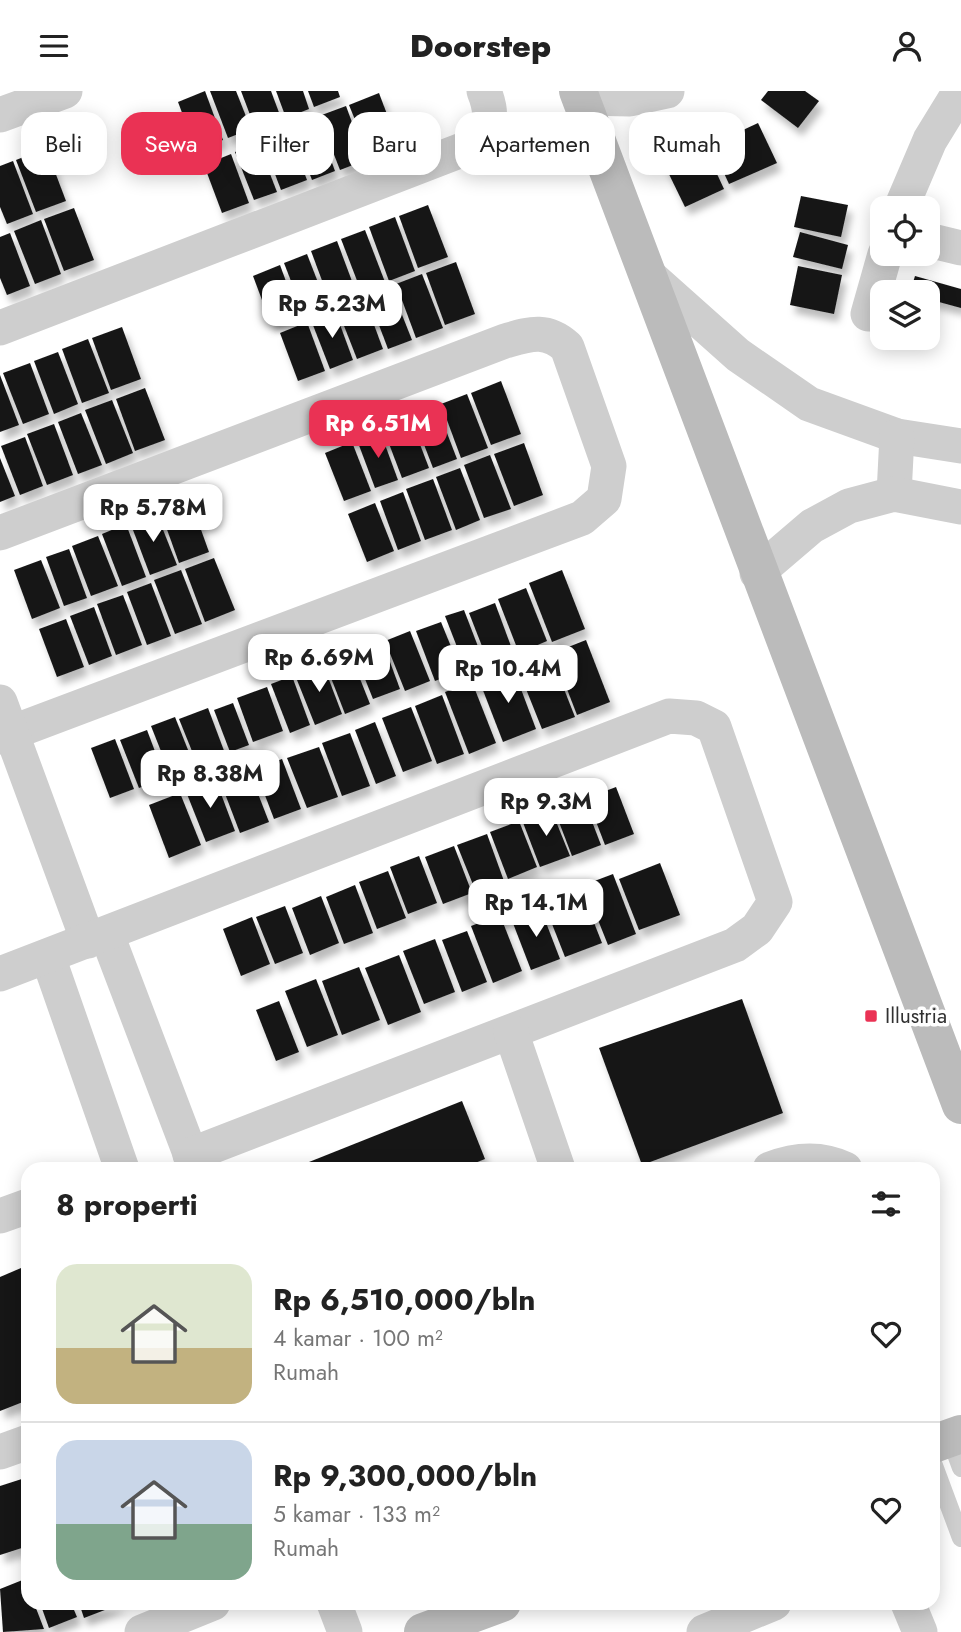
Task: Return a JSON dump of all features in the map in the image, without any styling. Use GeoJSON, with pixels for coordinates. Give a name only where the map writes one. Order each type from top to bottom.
{"type":"FeatureCollection","features":[{"type":"Feature","properties":{"kind":"street"},"geometry":{"type":"LineString","coordinates":[[8,106],[65,91]]}},
{"type":"Feature","properties":{"kind":"street"},"geometry":{"type":"LineString","coordinates":[[0,328],[465,150],[486,133],[491,110],[484,91]]}},
{"type":"Feature","properties":{"kind":"street"},"geometry":{"type":"LineString","coordinates":[[667,91],[630,99],[579,94],[961,1105]]}},
{"type":"Feature","properties":{"kind":"street"},"geometry":{"type":"LineString","coordinates":[[906,196],[930,140],[960,91]]}},
{"type":"Feature","properties":{"kind":"street"},"geometry":{"type":"LineString","coordinates":[[940,243],[961,248]]}},
{"type":"Feature","properties":{"kind":"street"},"geometry":{"type":"LineString","coordinates":[[868,314],[882,266]]}},
{"type":"Feature","properties":{"kind":"street"},"geometry":{"type":"LineString","coordinates":[[646,273],[738,355],[809,404],[897,436],[961,446]]}},
{"type":"Feature","properties":{"kind":"street"},"geometry":{"type":"LineString","coordinates":[[0,533],[505,341],[538,332],[555,336],[567,347],[609,466],[609,484],[604,499],[582,518],[4,724],[97,938],[193,1162],[512,1032],[735,946],[757,929],[775,902],[714,727],[696,718],[669,716],[97,938],[48,957],[0,974]]}},
{"type":"Feature","properties":{"kind":"street"},"geometry":{"type":"LineString","coordinates":[[894,494],[897,436]]}},
{"type":"Feature","properties":{"kind":"street"},"geometry":{"type":"LineString","coordinates":[[758,573],[812,526],[849,506],[894,494],[961,507]]}},
{"type":"Feature","properties":{"kind":"street"},"geometry":{"type":"LineString","coordinates":[[48,957],[120,1162]]}},
{"type":"Feature","properties":{"kind":"street"},"geometry":{"type":"LineString","coordinates":[[512,1032],[556,1162]]}},
{"type":"Feature","properties":{"kind":"street"},"geometry":{"type":"LineString","coordinates":[[788,1162],[825,1162]]}},
{"type":"Feature","properties":{"kind":"street"},"geometry":{"type":"LineString","coordinates":[[0,1216],[21,1208]]}},
{"type":"Feature","properties":{"kind":"street"},"geometry":{"type":"LineString","coordinates":[[0,1452],[21,1444]]}},
{"type":"Feature","properties":{"kind":"street"},"geometry":{"type":"LineString","coordinates":[[142,1632],[196,1610]]}},
{"type":"Feature","properties":{"kind":"street"},"geometry":{"type":"LineString","coordinates":[[337,1610],[345,1632]]}},
{"type":"Feature","properties":{"kind":"street"},"geometry":{"type":"LineString","coordinates":[[423,1632],[483,1610]]}},
{"type":"Feature","properties":{"kind":"street"},"geometry":{"type":"LineString","coordinates":[[704,1632],[757,1610]]}},
{"type":"Feature","properties":{"kind":"street"},"geometry":{"type":"LineString","coordinates":[[911,1610],[920,1632]]}},
{"type":"Feature","properties":{"kind":"lane"},"geometry":{"type":"LineString","coordinates":[[947,1449],[961,1538]]}},
{"type":"Feature","properties":{"kind":"building"},"geometry":{"type":"Polygon","coordinates":[[[205,91],[213,112],[182,112],[178,102],[205,91]]]}},
{"type":"Feature","properties":{"kind":"building"},"geometry":{"type":"Polygon","coordinates":[[[210,91],[236,91],[244,112],[236,112],[236,135],[228,138],[222,122],[222,112],[218,112],[210,91]]]}},
{"type":"Feature","properties":{"kind":"building"},"geometry":{"type":"Polygon","coordinates":[[[241,91],[271,91],[279,112],[249,112],[241,91]]]}},
{"type":"Feature","properties":{"kind":"building"},"geometry":{"type":"Polygon","coordinates":[[[276,91],[303,91],[309,109],[284,112],[276,91]]]}},
{"type":"Feature","properties":{"kind":"building"},"geometry":{"type":"Polygon","coordinates":[[[308,91],[338,91],[340,97],[314,107],[308,91]]]}},
{"type":"Feature","properties":{"kind":"building"},"geometry":{"type":"Polygon","coordinates":[[[768,91],[805,91],[819,101],[798,128],[761,100],[768,91]]]}},
{"type":"Feature","properties":{"kind":"building"},"geometry":{"type":"Polygon","coordinates":[[[379,93],[386,112],[352,112],[349,105],[379,93]]]}},
{"type":"Feature","properties":{"kind":"building"},"geometry":{"type":"Polygon","coordinates":[[[346,106],[348,112],[348,167],[340,170],[334,155],[334,112],[330,112],[346,106]]]}},
{"type":"Feature","properties":{"kind":"building"},"geometry":{"type":"Polygon","coordinates":[[[758,123],[777,163],[729,184],[725,175],[745,175],[745,129],[758,123]]]}},
{"type":"Feature","properties":{"kind":"building"},"geometry":{"type":"Polygon","coordinates":[[[231,154],[236,175],[239,175],[249,203],[222,213],[208,175],[222,175],[222,158],[231,154]]]}},
{"type":"Feature","properties":{"kind":"building"},"geometry":{"type":"Polygon","coordinates":[[[21,158],[21,173],[16,160],[21,158]]]}},
{"type":"Feature","properties":{"kind":"building"},"geometry":{"type":"Polygon","coordinates":[[[13,161],[33,214],[7,224],[0,207],[0,166],[13,161]]]}},
{"type":"Feature","properties":{"kind":"building"},"geometry":{"type":"Polygon","coordinates":[[[22,175],[56,175],[66,201],[36,212],[22,175]]]}},
{"type":"Feature","properties":{"kind":"building"},"geometry":{"type":"Polygon","coordinates":[[[244,175],[270,175],[277,192],[254,200],[244,175]]]}},
{"type":"Feature","properties":{"kind":"building"},"geometry":{"type":"Polygon","coordinates":[[[275,175],[305,175],[307,180],[281,190],[275,175]]]}},
{"type":"Feature","properties":{"kind":"building"},"geometry":{"type":"Polygon","coordinates":[[[310,175],[325,175],[312,180],[310,175]]]}},
{"type":"Feature","properties":{"kind":"building"},"geometry":{"type":"Polygon","coordinates":[[[669,175],[717,175],[724,189],[685,207],[669,175]]]}},
{"type":"Feature","properties":{"kind":"building"},"geometry":{"type":"Polygon","coordinates":[[[801,196],[848,205],[841,237],[794,227],[801,196]]]}},
{"type":"Feature","properties":{"kind":"building"},"geometry":{"type":"Polygon","coordinates":[[[428,205],[448,257],[418,268],[399,216],[428,205]]]}},
{"type":"Feature","properties":{"kind":"building"},"geometry":{"type":"Polygon","coordinates":[[[74,208],[94,260],[64,271],[44,219],[74,208]]]}},
{"type":"Feature","properties":{"kind":"building"},"geometry":{"type":"Polygon","coordinates":[[[395,217],[415,271],[389,281],[369,227],[395,217]]]}},
{"type":"Feature","properties":{"kind":"building"},"geometry":{"type":"Polygon","coordinates":[[[41,220],[61,274],[35,284],[14,231],[41,220]]]}},
{"type":"Feature","properties":{"kind":"building"},"geometry":{"type":"Polygon","coordinates":[[[365,230],[385,282],[361,291],[341,239],[365,230]]]}},
{"type":"Feature","properties":{"kind":"building"},"geometry":{"type":"Polygon","coordinates":[[[800,232],[848,245],[842,269],[793,257],[800,232]]]}},
{"type":"Feature","properties":{"kind":"building"},"geometry":{"type":"Polygon","coordinates":[[[10,233],[30,286],[7,295],[0,278],[0,237],[10,233]]]}},
{"type":"Feature","properties":{"kind":"building"},"geometry":{"type":"Polygon","coordinates":[[[337,241],[356,292],[330,302],[311,251],[337,241]]]}},
{"type":"Feature","properties":{"kind":"building"},"geometry":{"type":"Polygon","coordinates":[[[307,254],[326,303],[303,312],[284,263],[307,254]]]}},
{"type":"Feature","properties":{"kind":"building"},"geometry":{"type":"Polygon","coordinates":[[[456,262],[475,314],[445,325],[426,273],[456,262]]]}},
{"type":"Feature","properties":{"kind":"building"},"geometry":{"type":"Polygon","coordinates":[[[280,265],[298,314],[271,324],[253,276],[280,265]]]}},
{"type":"Feature","properties":{"kind":"building"},"geometry":{"type":"Polygon","coordinates":[[[798,266],[842,275],[834,314],[790,305],[798,266]]]}},
{"type":"Feature","properties":{"kind":"building"},"geometry":{"type":"Polygon","coordinates":[[[422,274],[443,328],[416,338],[396,284],[422,274]]]}},
{"type":"Feature","properties":{"kind":"building"},"geometry":{"type":"Polygon","coordinates":[[[915,276],[929,280],[914,280],[915,276]]]}},
{"type":"Feature","properties":{"kind":"building"},"geometry":{"type":"Polygon","coordinates":[[[940,283],[961,289],[961,308],[940,302],[940,283]]]}},
{"type":"Feature","properties":{"kind":"building"},"geometry":{"type":"Polygon","coordinates":[[[391,287],[412,340],[388,349],[368,296],[391,287]]]}},
{"type":"Feature","properties":{"kind":"building"},"geometry":{"type":"Polygon","coordinates":[[[364,298],[383,349],[357,359],[337,308],[364,298]]]}},
{"type":"Feature","properties":{"kind":"building"},"geometry":{"type":"Polygon","coordinates":[[[335,311],[353,360],[330,369],[311,320],[335,311]]]}},
{"type":"Feature","properties":{"kind":"building"},"geometry":{"type":"Polygon","coordinates":[[[307,322],[325,371],[298,381],[280,333],[307,322]]]}},
{"type":"Feature","properties":{"kind":"building"},"geometry":{"type":"Polygon","coordinates":[[[122,327],[141,379],[111,390],[92,338],[122,327]]]}},
{"type":"Feature","properties":{"kind":"building"},"geometry":{"type":"Polygon","coordinates":[[[88,339],[109,393],[82,403],[62,349],[88,339]]]}},
{"type":"Feature","properties":{"kind":"building"},"geometry":{"type":"Polygon","coordinates":[[[58,352],[78,404],[54,414],[34,361],[58,352]]]}},
{"type":"Feature","properties":{"kind":"building"},"geometry":{"type":"Polygon","coordinates":[[[30,363],[49,414],[23,424],[3,373],[30,363]]]}},
{"type":"Feature","properties":{"kind":"building"},"geometry":{"type":"Polygon","coordinates":[[[0,375],[19,425],[0,432],[0,375]]]}},
{"type":"Feature","properties":{"kind":"building"},"geometry":{"type":"Polygon","coordinates":[[[501,381],[521,434],[491,445],[471,393],[501,381]]]}},
{"type":"Feature","properties":{"kind":"building"},"geometry":{"type":"Polygon","coordinates":[[[145,388],[165,440],[135,451],[116,399],[145,388]]]}},
{"type":"Feature","properties":{"kind":"building"},"geometry":{"type":"Polygon","coordinates":[[[467,394],[488,448],[461,458],[441,404],[467,394]]]}},
{"type":"Feature","properties":{"kind":"building"},"geometry":{"type":"Polygon","coordinates":[[[112,400],[133,453],[106,464],[85,410],[112,400]]]}},
{"type":"Feature","properties":{"kind":"building"},"geometry":{"type":"Polygon","coordinates":[[[437,407],[457,459],[433,468],[413,416],[437,407]]]}},
{"type":"Feature","properties":{"kind":"building"},"geometry":{"type":"Polygon","coordinates":[[[81,413],[102,465],[78,474],[58,422],[81,413]]]}},
{"type":"Feature","properties":{"kind":"building"},"geometry":{"type":"Polygon","coordinates":[[[410,418],[429,468],[402,478],[383,428],[410,418]]]}},
{"type":"Feature","properties":{"kind":"building"},"geometry":{"type":"Polygon","coordinates":[[[54,424],[73,475],[47,485],[27,434],[54,424]]]}},
{"type":"Feature","properties":{"kind":"building"},"geometry":{"type":"Polygon","coordinates":[[[380,431],[398,480],[375,488],[357,440],[380,431]]]}},
{"type":"Feature","properties":{"kind":"building"},"geometry":{"type":"Polygon","coordinates":[[[25,437],[43,486],[20,495],[1,446],[25,437]]]}},
{"type":"Feature","properties":{"kind":"building"},"geometry":{"type":"Polygon","coordinates":[[[352,442],[371,491],[344,501],[325,453],[352,442]]]}},
{"type":"Feature","properties":{"kind":"building"},"geometry":{"type":"Polygon","coordinates":[[[524,443],[543,495],[514,506],[494,454],[524,443]]]}},
{"type":"Feature","properties":{"kind":"building"},"geometry":{"type":"Polygon","coordinates":[[[490,455],[511,509],[484,518],[464,465],[490,455]]]}},
{"type":"Feature","properties":{"kind":"building"},"geometry":{"type":"Polygon","coordinates":[[[0,458],[15,496],[0,502],[0,458]]]}},
{"type":"Feature","properties":{"kind":"building"},"geometry":{"type":"Polygon","coordinates":[[[460,468],[480,520],[456,530],[436,477],[460,468]]]}},
{"type":"Feature","properties":{"kind":"building"},"geometry":{"type":"Polygon","coordinates":[[[433,479],[452,530],[425,540],[406,489],[433,479]]]}},
{"type":"Feature","properties":{"kind":"building"},"geometry":{"type":"Polygon","coordinates":[[[403,492],[421,541],[398,550],[380,501],[403,492]]]}},
{"type":"Feature","properties":{"kind":"building"},"geometry":{"type":"Polygon","coordinates":[[[190,499],[209,552],[179,563],[160,510],[190,499]]]}},
{"type":"Feature","properties":{"kind":"building"},"geometry":{"type":"Polygon","coordinates":[[[375,503],[394,551],[367,562],[348,514],[375,503]]]}},
{"type":"Feature","properties":{"kind":"building"},"geometry":{"type":"Polygon","coordinates":[[[156,512],[177,565],[150,575],[130,522],[156,512]]]}},
{"type":"Feature","properties":{"kind":"building"},"geometry":{"type":"Polygon","coordinates":[[[126,524],[146,577],[122,586],[102,534],[126,524]]]}},
{"type":"Feature","properties":{"kind":"building"},"geometry":{"type":"Polygon","coordinates":[[[98,536],[118,586],[91,596],[72,546],[98,536]]]}},
{"type":"Feature","properties":{"kind":"building"},"geometry":{"type":"Polygon","coordinates":[[[69,549],[87,598],[64,606],[46,557],[69,549]]]}},
{"type":"Feature","properties":{"kind":"building"},"geometry":{"type":"Polygon","coordinates":[[[214,558],[235,610],[205,622],[185,569],[214,558]]]}},
{"type":"Feature","properties":{"kind":"building"},"geometry":{"type":"Polygon","coordinates":[[[41,560],[60,608],[32,619],[14,570],[41,560]]]}},
{"type":"Feature","properties":{"kind":"building"},"geometry":{"type":"Polygon","coordinates":[[[181,570],[202,624],[175,634],[154,580],[181,570]]]}},
{"type":"Feature","properties":{"kind":"building"},"geometry":{"type":"Polygon","coordinates":[[[562,570],[585,629],[552,642],[529,583],[562,570]]]}},
{"type":"Feature","properties":{"kind":"building"},"geometry":{"type":"Polygon","coordinates":[[[151,583],[171,636],[147,645],[127,592],[151,583]]]}},
{"type":"Feature","properties":{"kind":"building"},"geometry":{"type":"Polygon","coordinates":[[[526,588],[547,641],[519,653],[498,599],[526,588]]]}},
{"type":"Feature","properties":{"kind":"building"},"geometry":{"type":"Polygon","coordinates":[[[123,595],[142,645],[116,655],[97,604],[123,595]]]}},
{"type":"Feature","properties":{"kind":"building"},"geometry":{"type":"Polygon","coordinates":[[[495,603],[512,649],[487,659],[469,613],[495,603]]]}},
{"type":"Feature","properties":{"kind":"building"},"geometry":{"type":"Polygon","coordinates":[[[94,607],[112,656],[89,665],[70,616],[94,607]]]}},
{"type":"Feature","properties":{"kind":"building"},"geometry":{"type":"Polygon","coordinates":[[[464,610],[484,662],[466,670],[445,616],[464,610]]]}},
{"type":"Feature","properties":{"kind":"building"},"geometry":{"type":"Polygon","coordinates":[[[66,619],[84,667],[57,677],[39,629],[66,619]]]}},
{"type":"Feature","properties":{"kind":"building"},"geometry":{"type":"Polygon","coordinates":[[[441,622],[461,671],[435,681],[416,631],[441,622]]]}},
{"type":"Feature","properties":{"kind":"building"},"geometry":{"type":"Polygon","coordinates":[[[410,631],[430,681],[405,691],[385,641],[410,631]]]}},
{"type":"Feature","properties":{"kind":"building"},"geometry":{"type":"Polygon","coordinates":[[[586,640],[610,702],[577,715],[553,653],[586,640]]]}},
{"type":"Feature","properties":{"kind":"building"},"geometry":{"type":"Polygon","coordinates":[[[383,643],[400,689],[373,699],[355,654],[383,643]]]}},
{"type":"Feature","properties":{"kind":"building"},"geometry":{"type":"Polygon","coordinates":[[[351,656],[370,704],[345,714],[326,665],[351,656]]]}},
{"type":"Feature","properties":{"kind":"building"},"geometry":{"type":"Polygon","coordinates":[[[551,656],[575,717],[542,729],[518,669],[551,656]]]}},
{"type":"Feature","properties":{"kind":"building"},"geometry":{"type":"Polygon","coordinates":[[[323,664],[342,714],[315,725],[295,675],[323,664]]]}},
{"type":"Feature","properties":{"kind":"building"},"geometry":{"type":"Polygon","coordinates":[[[513,668],[536,729],[503,742],[479,680],[513,668]]]}},
{"type":"Feature","properties":{"kind":"building"},"geometry":{"type":"Polygon","coordinates":[[[292,676],[310,725],[290,733],[271,684],[292,676]]]}},
{"type":"Feature","properties":{"kind":"building"},"geometry":{"type":"Polygon","coordinates":[[[472,682],[496,743],[469,754],[445,692],[472,682]]]}},
{"type":"Feature","properties":{"kind":"building"},"geometry":{"type":"Polygon","coordinates":[[[267,687],[283,731],[253,742],[237,698],[267,687]]]}},
{"type":"Feature","properties":{"kind":"building"},"geometry":{"type":"Polygon","coordinates":[[[442,695],[464,754],[437,764],[415,706],[442,695]]]}},
{"type":"Feature","properties":{"kind":"building"},"geometry":{"type":"Polygon","coordinates":[[[233,703],[249,745],[230,752],[214,710],[233,703]]]}},
{"type":"Feature","properties":{"kind":"building"},"geometry":{"type":"Polygon","coordinates":[[[411,707],[432,761],[403,772],[382,718],[411,707]]]}},
{"type":"Feature","properties":{"kind":"building"},"geometry":{"type":"Polygon","coordinates":[[[208,708],[226,756],[198,766],[179,719],[208,708]]]}},
{"type":"Feature","properties":{"kind":"building"},"geometry":{"type":"Polygon","coordinates":[[[175,717],[194,765],[170,774],[151,726],[175,717]]]}},
{"type":"Feature","properties":{"kind":"building"},"geometry":{"type":"Polygon","coordinates":[[[375,722],[396,776],[376,784],[355,730],[375,722]]]}},
{"type":"Feature","properties":{"kind":"building"},"geometry":{"type":"Polygon","coordinates":[[[147,730],[165,778],[139,788],[120,740],[147,730]]]}},
{"type":"Feature","properties":{"kind":"building"},"geometry":{"type":"Polygon","coordinates":[[[350,733],[370,786],[342,796],[322,743],[350,733]]]}},
{"type":"Feature","properties":{"kind":"building"},"geometry":{"type":"Polygon","coordinates":[[[115,739],[134,789],[110,798],[91,748],[115,739]]]}},
{"type":"Feature","properties":{"kind":"building"},"geometry":{"type":"Polygon","coordinates":[[[319,747],[338,797],[307,808],[287,758],[319,747]]]}},
{"type":"Feature","properties":{"kind":"building"},"geometry":{"type":"Polygon","coordinates":[[[282,759],[301,809],[274,819],[255,769],[282,759]]]}},
{"type":"Feature","properties":{"kind":"building"},"geometry":{"type":"Polygon","coordinates":[[[248,768],[269,822],[240,833],[219,778],[248,768]]]}},
{"type":"Feature","properties":{"kind":"building"},"geometry":{"type":"Polygon","coordinates":[[[215,778],[235,831],[206,842],[185,789],[215,778]]]}},
{"type":"Feature","properties":{"kind":"building"},"geometry":{"type":"Polygon","coordinates":[[[616,787],[634,834],[605,845],[587,798],[616,787]]]}},
{"type":"Feature","properties":{"kind":"building"},"geometry":{"type":"Polygon","coordinates":[[[180,793],[201,845],[169,858],[149,805],[180,793]]]}},
{"type":"Feature","properties":{"kind":"building"},"geometry":{"type":"Polygon","coordinates":[[[583,798],[601,845],[572,856],[554,809],[583,798]]]}},
{"type":"Feature","properties":{"kind":"building"},"geometry":{"type":"Polygon","coordinates":[[[551,809],[570,856],[540,867],[522,820],[551,809]]]}},
{"type":"Feature","properties":{"kind":"building"},"geometry":{"type":"Polygon","coordinates":[[[519,821],[537,867],[508,879],[490,832],[519,821]]]}},
{"type":"Feature","properties":{"kind":"building"},"geometry":{"type":"Polygon","coordinates":[[[487,834],[504,881],[476,892],[457,845],[487,834]]]}},
{"type":"Feature","properties":{"kind":"building"},"geometry":{"type":"Polygon","coordinates":[[[454,846],[472,893],[443,904],[425,857],[454,846]]]}},
{"type":"Feature","properties":{"kind":"building"},"geometry":{"type":"Polygon","coordinates":[[[419,856],[437,903],[408,914],[390,867],[419,856]]]}},
{"type":"Feature","properties":{"kind":"building"},"geometry":{"type":"Polygon","coordinates":[[[660,863],[680,915],[639,930],[619,879],[660,863]]]}},
{"type":"Feature","properties":{"kind":"building"},"geometry":{"type":"Polygon","coordinates":[[[388,871],[406,918],[377,929],[359,882],[388,871]]]}},
{"type":"Feature","properties":{"kind":"building"},"geometry":{"type":"Polygon","coordinates":[[[613,874],[636,934],[608,945],[584,885],[613,874]]]}},
{"type":"Feature","properties":{"kind":"building"},"geometry":{"type":"Polygon","coordinates":[[[578,882],[602,943],[565,957],[541,896],[578,882]]]}},
{"type":"Feature","properties":{"kind":"building"},"geometry":{"type":"Polygon","coordinates":[[[355,885],[373,933],[344,944],[326,897],[355,885]]]}},
{"type":"Feature","properties":{"kind":"building"},"geometry":{"type":"Polygon","coordinates":[[[321,896],[339,943],[310,955],[292,908],[321,896]]]}},
{"type":"Feature","properties":{"kind":"building"},"geometry":{"type":"Polygon","coordinates":[[[285,906],[303,953],[275,964],[256,917],[285,906]]]}},
{"type":"Feature","properties":{"kind":"building"},"geometry":{"type":"Polygon","coordinates":[[[540,907],[560,959],[531,970],[511,918],[540,907]]]}},
{"type":"Feature","properties":{"kind":"building"},"geometry":{"type":"Polygon","coordinates":[[[500,915],[522,971],[493,983],[471,926],[500,915]]]}},
{"type":"Feature","properties":{"kind":"building"},"geometry":{"type":"Polygon","coordinates":[[[252,917],[270,964],[241,976],[223,929],[252,917]]]}},
{"type":"Feature","properties":{"kind":"building"},"geometry":{"type":"Polygon","coordinates":[[[467,931],[487,982],[462,992],[442,940],[467,931]]]}},
{"type":"Feature","properties":{"kind":"building"},"geometry":{"type":"Polygon","coordinates":[[[435,939],[455,992],[424,1004],[403,951],[435,939]]]}},
{"type":"Feature","properties":{"kind":"building"},"geometry":{"type":"Polygon","coordinates":[[[399,955],[421,1012],[388,1025],[365,968],[399,955]]]}},
{"type":"Feature","properties":{"kind":"building"},"geometry":{"type":"Polygon","coordinates":[[[359,967],[380,1020],[342,1035],[322,981],[359,967]]]}},
{"type":"Feature","properties":{"kind":"building"},"geometry":{"type":"Polygon","coordinates":[[[316,979],[338,1035],[307,1047],[285,991],[316,979]]]}},
{"type":"Feature","properties":{"kind":"building"},"geometry":{"type":"Polygon","coordinates":[[[742,999],[783,1113],[650,1162],[641,1162],[599,1048],[742,999]]]}},
{"type":"Feature","properties":{"kind":"building"},"geometry":{"type":"Polygon","coordinates":[[[279,1001],[299,1052],[276,1061],[256,1010],[279,1001]]]}},
{"type":"Feature","properties":{"kind":"building"},"geometry":{"type":"Polygon","coordinates":[[[462,1101],[485,1159],[478,1162],[309,1162],[462,1101]]]}},
{"type":"Feature","properties":{"kind":"building"},"geometry":{"type":"Polygon","coordinates":[[[21,1268],[21,1403],[0,1411],[0,1277],[21,1268]]]}},
{"type":"Feature","properties":{"kind":"building"},"geometry":{"type":"Polygon","coordinates":[[[21,1479],[21,1548],[0,1555],[0,1486],[21,1479]]]}},
{"type":"Feature","properties":{"kind":"building"},"geometry":{"type":"Polygon","coordinates":[[[21,1581],[21,1610],[37,1610],[44,1629],[3,1632],[0,1589],[21,1581]]]}},
{"type":"Feature","properties":{"kind":"building"},"geometry":{"type":"Polygon","coordinates":[[[43,1610],[74,1610],[77,1617],[49,1628],[43,1610]]]}},
{"type":"Feature","properties":{"kind":"building"},"geometry":{"type":"Polygon","coordinates":[[[81,1610],[105,1610],[84,1618],[81,1610]]]}},
{"type":"Feature","properties":{"kind":"place","name":"Illustria"},"geometry":{"type":"Point","coordinates":[871,1016]}}]}
